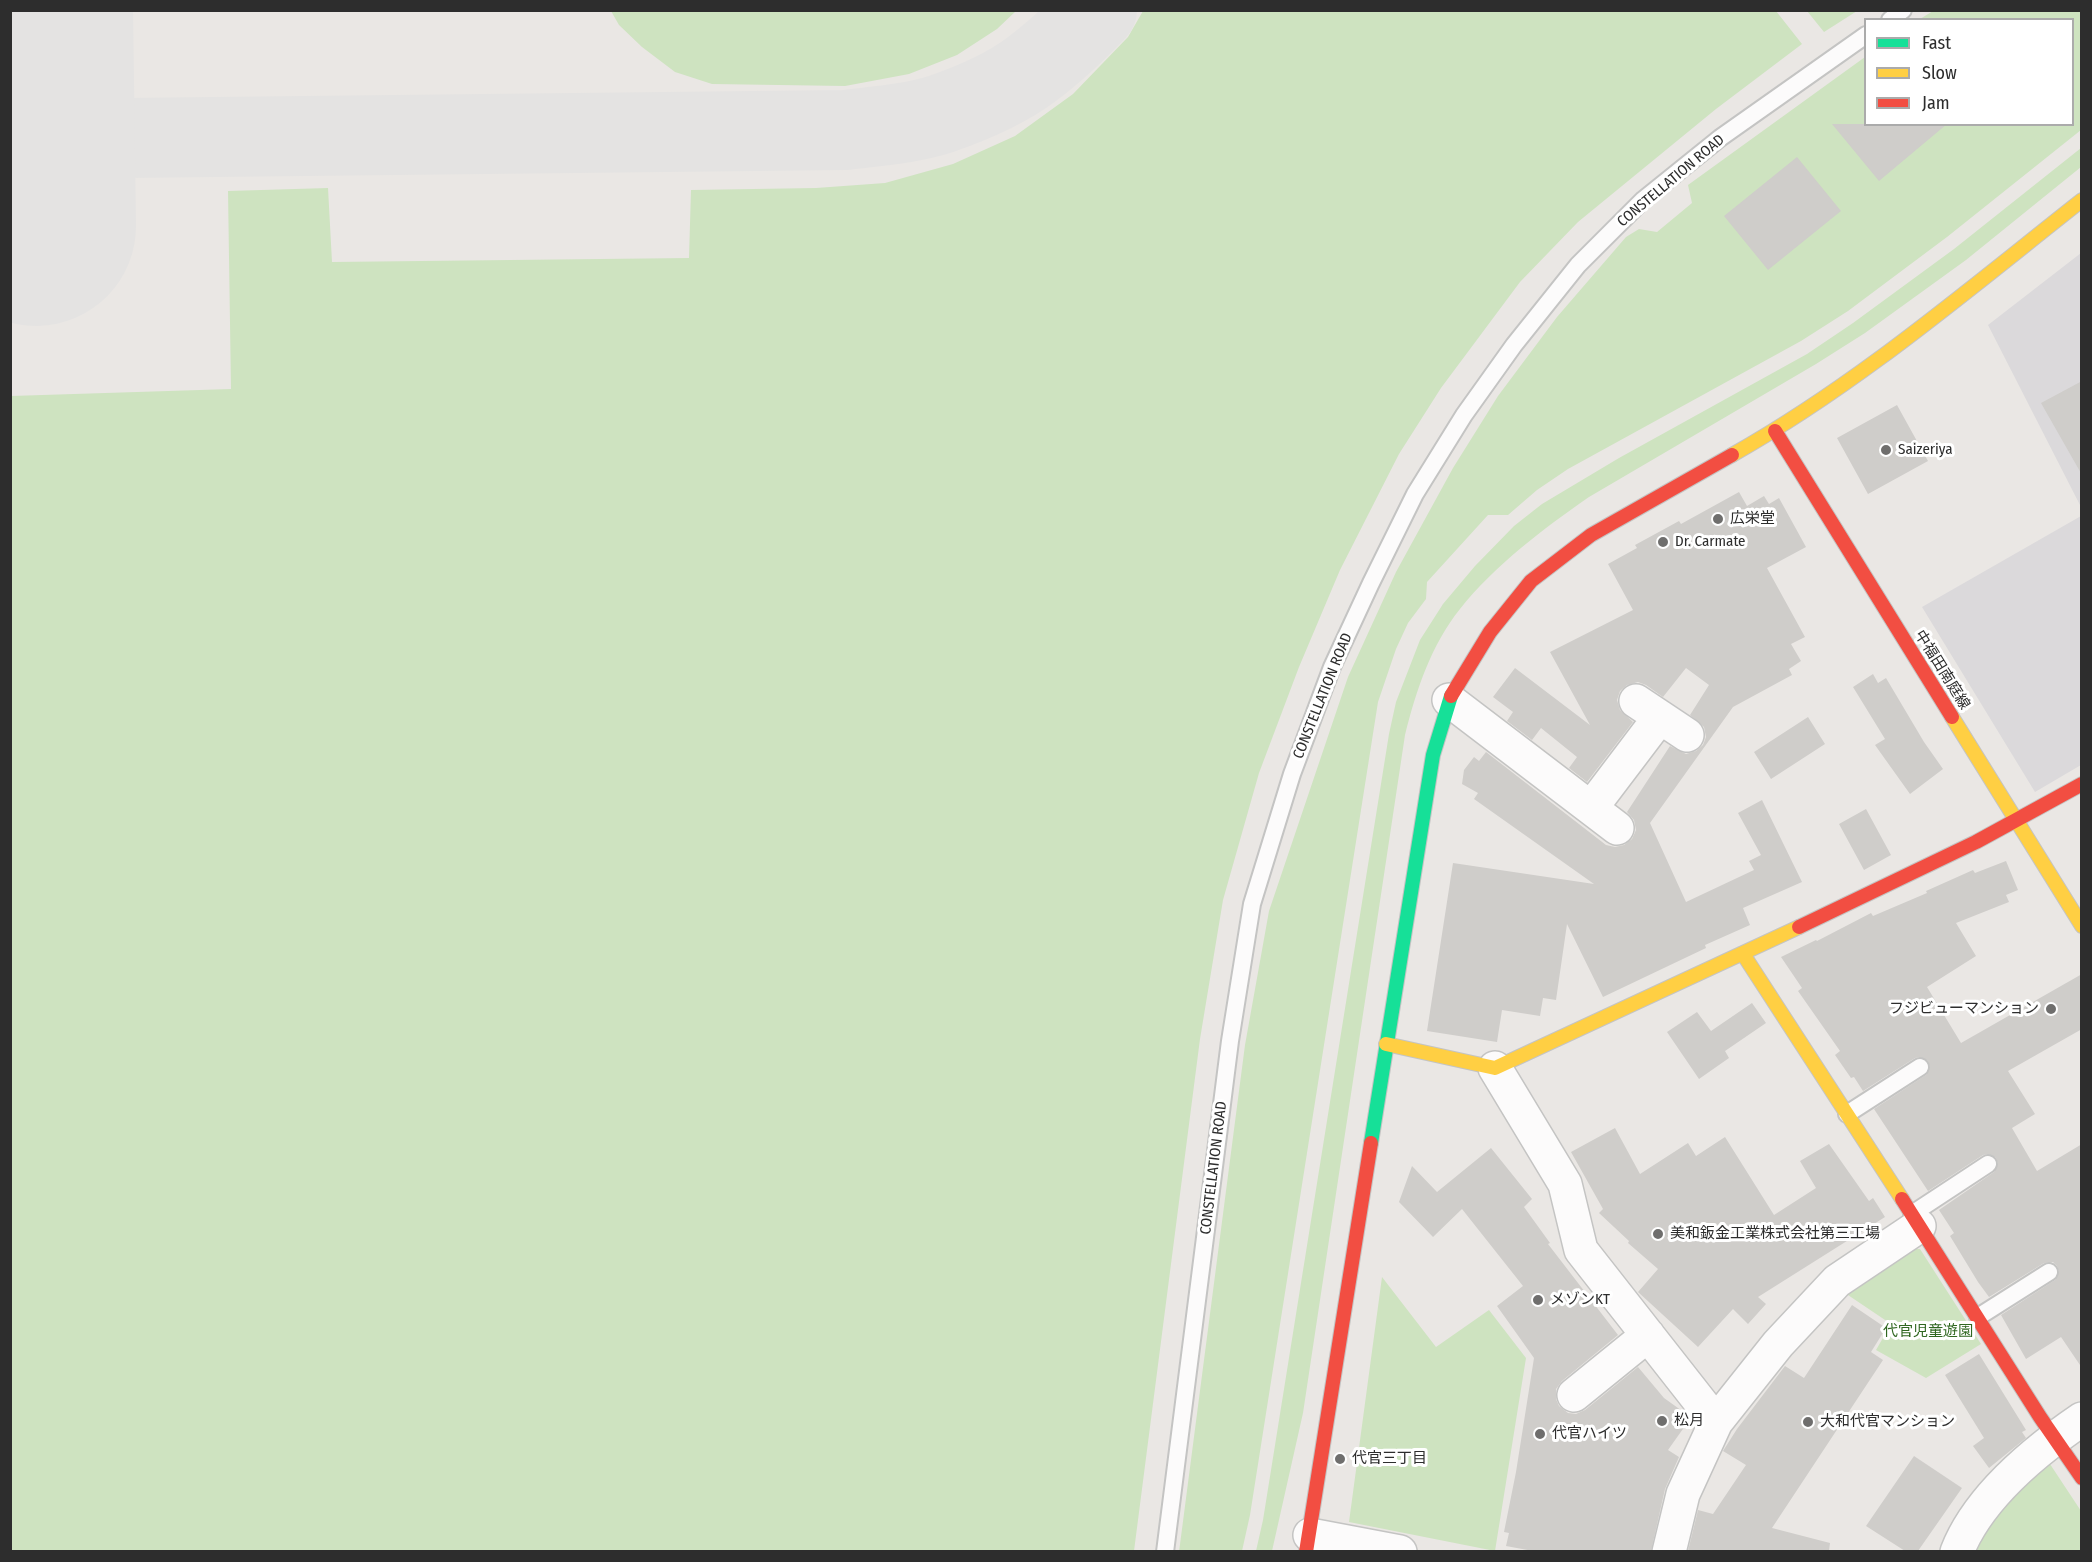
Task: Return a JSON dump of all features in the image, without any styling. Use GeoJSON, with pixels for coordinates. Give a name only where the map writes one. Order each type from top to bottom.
{"type":"FeatureCollection","features":[{"type":"Feature","properties":{"kind":"street"},"geometry":{"type":"LineString","coordinates":[[1400,1551],[1308,1543],[1433,755],[1449,700],[1490,632],[1531,581],[1592,535],[1775,431],[1838,388],[1951,305],[2082,200]]}},
{"type":"Feature","properties":{"kind":"street","name":"中福田南庭線"},"geometry":{"type":"LineString","coordinates":[[1775,431],[2082,926]]}},
{"type":"Feature","properties":{"kind":"street"},"geometry":{"type":"LineString","coordinates":[[1449,700],[1604,818],[1648,709],[1687,735]]}},
{"type":"Feature","properties":{"kind":"street"},"geometry":{"type":"LineString","coordinates":[[1386,1044],[1495,1068],[1743,954],[2018,821],[2082,784]]}},
{"type":"Feature","properties":{"kind":"street"},"geometry":{"type":"LineString","coordinates":[[1743,954],[1978,1317],[2040,1417],[2068,1428]]}},
{"type":"Feature","properties":{"kind":"street"},"geometry":{"type":"LineString","coordinates":[[1495,1068],[1565,1184],[1581,1250],[1716,1422]]}},
{"type":"Feature","properties":{"kind":"street"},"geometry":{"type":"LineString","coordinates":[[1669,1551],[1683,1494],[1716,1422],[1778,1344],[1837,1281],[1915,1220]]}},
{"type":"Feature","properties":{"kind":"street"},"geometry":{"type":"LineString","coordinates":[[1574,1395],[1648,1335]]}},
{"type":"Feature","properties":{"kind":"street"},"geometry":{"type":"LineString","coordinates":[[2068,1428],[2082,1478]]}},
{"type":"Feature","properties":{"kind":"street"},"geometry":{"type":"LineString","coordinates":[[1957,1551],[1963,1537],[2006,1480],[2068,1428]]}},
{"type":"Feature","properties":{"kind":"lane","name":"CONSTELLATION ROAD"},"geometry":{"type":"LineString","coordinates":[[1165,1551],[1229,1053],[1252,904],[1292,774],[1332,667],[1415,494],[1464,415],[1514,345],[1578,265],[1643,200],[1720,138],[1864,36]]}},
{"type":"Feature","properties":{"kind":"lane"},"geometry":{"type":"LineString","coordinates":[[1847,1114],[1920,1067]]}},
{"type":"Feature","properties":{"kind":"lane"},"geometry":{"type":"LineString","coordinates":[[1915,1220],[1988,1164]]}},
{"type":"Feature","properties":{"kind":"lane"},"geometry":{"type":"LineString","coordinates":[[1978,1317],[2049,1272]]}},
{"type":"Feature","properties":{"kind":"shaded area"},"geometry":{"type":"Polygon","coordinates":[[[2081,253],[2081,507],[1988,325],[2081,253]]]}},
{"type":"Feature","properties":{"kind":"shaded area"},"geometry":{"type":"Polygon","coordinates":[[[2081,516],[2081,765],[2035,792],[1922,607],[2081,516]]]}},
{"type":"Feature","properties":{"kind":"green space"},"geometry":{"type":"Polygon","coordinates":[[[611,11],[1016,11],[997,29],[957,55],[909,74],[845,86],[712,84],[675,72],[642,47],[619,25],[611,11]]]}},
{"type":"Feature","properties":{"kind":"green space"},"geometry":{"type":"Polygon","coordinates":[[[1143,11],[1776,11],[1802,44],[1716,109],[1578,222],[1520,282],[1441,388],[1399,454],[1340,570],[1299,667],[1259,773],[1223,900],[1200,1039],[1134,1551],[11,1551],[11,396],[231,389],[228,191],[328,188],[332,262],[689,258],[691,190],[816,188],[885,183],[953,164],[1015,136],[1073,94],[1128,37],[1143,11]]]}},
{"type":"Feature","properties":{"kind":"green space"},"geometry":{"type":"Polygon","coordinates":[[[1807,11],[1857,11],[1824,32],[1807,11]]]}},
{"type":"Feature","properties":{"kind":"green space"},"geometry":{"type":"Polygon","coordinates":[[[1933,11],[2081,11],[2081,130],[1947,237],[1848,311],[1801,341],[1568,469],[1537,490],[1508,515],[1488,515],[1427,582],[1426,599],[1408,623],[1396,649],[1378,702],[1250,1515],[1242,1551],[1179,1552],[1245,1045],[1269,911],[1348,677],[1396,572],[1453,468],[1498,396],[1557,317],[1626,237],[1639,229],[1657,232],[1692,203],[1688,185],[1864,58],[1864,126],[2074,126],[2074,18],[1922,18],[1933,11]]]}},
{"type":"Feature","properties":{"kind":"green space"},"geometry":{"type":"Polygon","coordinates":[[[2081,148],[2081,167],[1966,260],[1865,333],[1589,497],[1537,535],[1488,577],[1460,609],[1441,638],[1420,685],[1405,735],[1303,1413],[1272,1551],[1256,1551],[1263,1520],[1389,734],[1396,702],[1420,640],[1443,604],[1475,566],[1514,526],[1542,504],[1619,458],[1807,354],[1954,249],[2081,148]]]}},
{"type":"Feature","properties":{"kind":"green space","name":"代官児童遊園"},"geometry":{"type":"Polygon","coordinates":[[[1903,1249],[1920,1249],[1981,1344],[1926,1378],[1876,1350],[1891,1324],[1845,1293],[1903,1249]]]}},
{"type":"Feature","properties":{"kind":"green space"},"geometry":{"type":"Polygon","coordinates":[[[1382,1277],[1436,1347],[1489,1310],[1526,1358],[1495,1551],[1349,1522],[1382,1277]]]}},
{"type":"Feature","properties":{"kind":"green space"},"geometry":{"type":"Polygon","coordinates":[[[2048,1461],[2081,1511],[2081,1551],[1976,1552],[1991,1521],[2048,1461]]]}},
{"type":"Feature","properties":{"kind":"building"},"geometry":{"type":"Polygon","coordinates":[[[1832,124],[1945,126],[1879,181],[1832,124]]]}},
{"type":"Feature","properties":{"kind":"building"},"geometry":{"type":"Polygon","coordinates":[[[1797,157],[1841,211],[1768,270],[1724,216],[1797,157]]]}},
{"type":"Feature","properties":{"kind":"building"},"geometry":{"type":"Polygon","coordinates":[[[2082,381],[2082,475],[2041,403],[2082,381]]]}},
{"type":"Feature","properties":{"kind":"building"},"geometry":{"type":"Polygon","coordinates":[[[1897,405],[1928,461],[1868,494],[1837,438],[1897,405]]]}},
{"type":"Feature","properties":{"kind":"building"},"geometry":{"type":"Polygon","coordinates":[[[1739,492],[1747,506],[1764,496],[1769,504],[1779,498],[1806,547],[1767,568],[1805,637],[1791,644],[1801,661],[1789,669],[1792,675],[1733,707],[1650,823],[1686,902],[1754,870],[1749,861],[1761,855],[1738,813],[1762,800],[1802,882],[1743,908],[1750,925],[1705,945],[1706,948],[1603,997],[1567,924],[1556,1000],[1543,998],[1540,1016],[1502,1010],[1497,1042],[1427,1031],[1453,863],[1594,884],[1474,799],[1478,793],[1462,784],[1464,770],[1474,757],[1479,761],[1486,752],[1606,845],[1615,847],[1624,845],[1632,839],[1636,830],[1634,820],[1627,812],[1670,746],[1686,754],[1696,751],[1703,745],[1706,737],[1704,727],[1690,715],[1709,685],[1686,668],[1663,697],[1638,682],[1627,685],[1620,691],[1617,700],[1620,710],[1633,722],[1587,782],[1569,768],[1577,757],[1541,728],[1532,740],[1507,721],[1513,712],[1493,697],[1515,668],[1590,725],[1550,652],[1633,610],[1608,564],[1637,548],[1635,545],[1679,521],[1681,524],[1739,492]]]}},
{"type":"Feature","properties":{"kind":"building"},"geometry":{"type":"Polygon","coordinates":[[[1873,674],[1878,683],[1886,678],[1943,769],[1910,794],[1875,745],[1885,739],[1853,687],[1873,674]]]}},
{"type":"Feature","properties":{"kind":"building"},"geometry":{"type":"Polygon","coordinates":[[[1808,717],[1825,744],[1771,779],[1754,752],[1808,717]]]}},
{"type":"Feature","properties":{"kind":"building"},"geometry":{"type":"Polygon","coordinates":[[[1866,809],[1891,855],[1864,870],[1839,824],[1866,809]]]}},
{"type":"Feature","properties":{"kind":"building"},"geometry":{"type":"Polygon","coordinates":[[[2006,861],[2018,890],[2006,895],[2009,902],[1956,923],[1976,956],[1927,987],[1961,1043],[2082,974],[2082,1029],[2008,1071],[2035,1114],[2012,1128],[2037,1171],[2082,1144],[2082,1368],[2061,1337],[2026,1359],[2001,1315],[2055,1280],[2059,1272],[2057,1266],[2053,1262],[2044,1263],[1989,1297],[1950,1236],[1954,1233],[1939,1210],[1994,1172],[1998,1164],[1996,1158],[1988,1154],[1983,1155],[1928,1191],[1874,1109],[1926,1075],[1930,1067],[1928,1061],[1920,1057],[1915,1058],[1863,1091],[1835,1055],[1840,1051],[1798,991],[1802,988],[1781,957],[1871,913],[1873,916],[1973,870],[1975,873],[2006,861]]]}},
{"type":"Feature","properties":{"kind":"building"},"geometry":{"type":"Polygon","coordinates":[[[1752,1003],[1766,1023],[1725,1051],[1729,1058],[1699,1079],[1667,1032],[1697,1012],[1711,1031],[1752,1003]]]}},
{"type":"Feature","properties":{"kind":"building"},"geometry":{"type":"Polygon","coordinates":[[[1615,1128],[1640,1174],[1688,1143],[1696,1156],[1725,1137],[1774,1215],[1816,1188],[1800,1161],[1829,1144],[1869,1201],[1873,1198],[1885,1217],[1758,1297],[1766,1304],[1748,1324],[1733,1309],[1698,1347],[1638,1292],[1658,1269],[1599,1213],[1603,1209],[1571,1152],[1615,1128]]]}},
{"type":"Feature","properties":{"kind":"building"},"geometry":{"type":"Polygon","coordinates":[[[1491,1148],[1532,1199],[1524,1207],[1550,1243],[1548,1244],[1618,1335],[1562,1381],[1556,1389],[1559,1406],[1568,1413],[1576,1414],[1585,1410],[1638,1367],[1664,1398],[1690,1419],[1668,1450],[1679,1457],[1665,1489],[1651,1551],[1533,1551],[1506,1546],[1509,1533],[1504,1532],[1534,1358],[1497,1306],[1523,1286],[1462,1209],[1433,1237],[1399,1202],[1412,1166],[1437,1192],[1491,1148]]]}},
{"type":"Feature","properties":{"kind":"building"},"geometry":{"type":"Polygon","coordinates":[[[1852,1305],[1886,1328],[1871,1352],[1883,1360],[1772,1528],[1830,1543],[1829,1551],[1688,1551],[1698,1510],[1713,1514],[1746,1465],[1723,1451],[1737,1429],[1785,1366],[1804,1378],[1852,1305]]]}},
{"type":"Feature","properties":{"kind":"building"},"geometry":{"type":"Polygon","coordinates":[[[1979,1354],[2026,1430],[2022,1432],[2026,1438],[1989,1468],[1973,1446],[1984,1438],[1945,1375],[1979,1354]]]}},
{"type":"Feature","properties":{"kind":"building","name":"大和代官マンション"},"geometry":{"type":"Polygon","coordinates":[[[1914,1456],[1962,1488],[1918,1551],[1905,1551],[1866,1526],[1914,1456]]]}},
{"type":"Feature","properties":{"kind":"taxiway"},"geometry":{"type":"LineString","coordinates":[[35,139],[845,130],[881,126],[941,114],[1000,89],[1049,56],[1097,10]]}},
{"type":"Feature","properties":{"kind":"runway"},"geometry":{"type":"LineString","coordinates":[[33,10],[36,226]]}},
{"type":"Feature","properties":{"kind":"traffic: fast"},"geometry":{"type":"LineString","coordinates":[[1371,1143],[1433,755],[1451,696]]}},
{"type":"Feature","properties":{"kind":"traffic: slow"},"geometry":{"type":"LineString","coordinates":[[1732,455],[1824,398],[1868,367],[2082,200]]}},
{"type":"Feature","properties":{"kind":"traffic: slow"},"geometry":{"type":"LineString","coordinates":[[1952,717],[2082,926]]}},
{"type":"Feature","properties":{"kind":"traffic: slow"},"geometry":{"type":"LineString","coordinates":[[1386,1044],[1495,1068],[1799,927]]}},
{"type":"Feature","properties":{"kind":"traffic: slow"},"geometry":{"type":"LineString","coordinates":[[1743,954],[1902,1199]]}},
{"type":"Feature","properties":{"kind":"traffic: jam"},"geometry":{"type":"LineString","coordinates":[[1775,431],[1952,717]]}},
{"type":"Feature","properties":{"kind":"traffic: jam"},"geometry":{"type":"LineString","coordinates":[[1451,696],[1490,632],[1531,581],[1591,535],[1732,455]]}},
{"type":"Feature","properties":{"kind":"traffic: jam"},"geometry":{"type":"LineString","coordinates":[[1799,927],[1976,842],[2082,784]]}},
{"type":"Feature","properties":{"kind":"traffic: jam"},"geometry":{"type":"LineString","coordinates":[[1306,1552],[1371,1143]]}},
{"type":"Feature","properties":{"kind":"traffic: jam"},"geometry":{"type":"LineString","coordinates":[[1902,1199],[2040,1417],[2082,1478]]}},
{"type":"Feature","properties":{"kind":"place","name":"Saizeriya"},"geometry":{"type":"Point","coordinates":[1886,450]}},
{"type":"Feature","properties":{"kind":"place","name":"広栄堂"},"geometry":{"type":"Point","coordinates":[1718,519]}},
{"type":"Feature","properties":{"kind":"place","name":"Dr. Carmate"},"geometry":{"type":"Point","coordinates":[1663,542]}},
{"type":"Feature","properties":{"kind":"place","name":"フジビューマンション"},"geometry":{"type":"Point","coordinates":[2051,1009]}},
{"type":"Feature","properties":{"kind":"place","name":"美和鈑金工業株式会社第三工場"},"geometry":{"type":"Point","coordinates":[1658,1234]}},
{"type":"Feature","properties":{"kind":"place","name":"メゾンKT"},"geometry":{"type":"Point","coordinates":[1538,1300]}},
{"type":"Feature","properties":{"kind":"place","name":"松月"},"geometry":{"type":"Point","coordinates":[1662,1421]}},
{"type":"Feature","properties":{"kind":"place","name":"大和代官マンション"},"geometry":{"type":"Point","coordinates":[1808,1422]}},
{"type":"Feature","properties":{"kind":"place","name":"代官ハイツ"},"geometry":{"type":"Point","coordinates":[1540,1434]}},
{"type":"Feature","properties":{"kind":"place","name":"代官三丁目"},"geometry":{"type":"Point","coordinates":[1340,1459]}}]}
